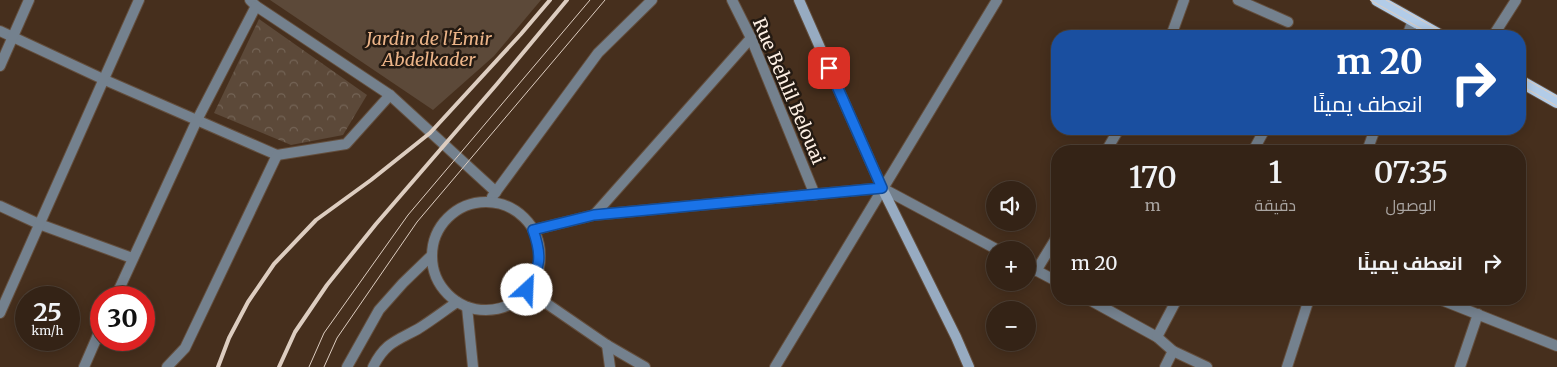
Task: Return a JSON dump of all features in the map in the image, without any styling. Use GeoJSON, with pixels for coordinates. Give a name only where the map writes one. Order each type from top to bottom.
{"type":"FeatureCollection","features":[{"type":"Feature","properties":{"kind":"main road"},"geometry":{"type":"LineString","coordinates":[[799,0],[882,188],[969,367]]}},
{"type":"Feature","properties":{"kind":"main road"},"geometry":{"type":"LineString","coordinates":[[1377,0],[1430,30]]}},
{"type":"Feature","properties":{"kind":"main road"},"geometry":{"type":"LineString","coordinates":[[1526,84],[1557,102]]}},
{"type":"Feature","properties":{"kind":"street"},"geometry":{"type":"LineString","coordinates":[[0,66],[29,0]]}},
{"type":"Feature","properties":{"kind":"street"},"geometry":{"type":"LineString","coordinates":[[0,313],[139,0]]}},
{"type":"Feature","properties":{"kind":"street"},"geometry":{"type":"LineString","coordinates":[[489,202],[598,53],[652,0]]}},
{"type":"Feature","properties":{"kind":"street","name":"Rue Behlil Belouai"},"geometry":{"type":"LineString","coordinates":[[732,0],[751,38],[814,195]]}},
{"type":"Feature","properties":{"kind":"street"},"geometry":{"type":"LineString","coordinates":[[775,367],[997,0]]}},
{"type":"Feature","properties":{"kind":"street"},"geometry":{"type":"LineString","coordinates":[[1173,30],[1184,0]]}},
{"type":"Feature","properties":{"kind":"street"},"geometry":{"type":"LineString","coordinates":[[1238,0],[1288,22]]}},
{"type":"Feature","properties":{"kind":"street"},"geometry":{"type":"LineString","coordinates":[[1497,30],[1516,0]]}},
{"type":"Feature","properties":{"kind":"street"},"geometry":{"type":"LineString","coordinates":[[120,286],[253,3],[390,95],[496,192]]}},
{"type":"Feature","properties":{"kind":"street"},"geometry":{"type":"LineString","coordinates":[[1409,30],[1413,20]]}},
{"type":"Feature","properties":{"kind":"street"},"geometry":{"type":"LineString","coordinates":[[0,31],[105,80],[277,154],[346,144],[390,95]]}},
{"type":"Feature","properties":{"kind":"street"},"geometry":{"type":"LineString","coordinates":[[594,215],[751,38]]}},
{"type":"Feature","properties":{"kind":"street"},"geometry":{"type":"LineString","coordinates":[[167,367],[185,348],[277,154]]}},
{"type":"Feature","properties":{"kind":"street"},"geometry":{"type":"LineString","coordinates":[[533,230],[594,215],[882,188],[986,244]]}},
{"type":"Feature","properties":{"kind":"street"},"geometry":{"type":"LineString","coordinates":[[489,202],[506,206],[522,216],[533,230],[538,245],[539,261],[536,276],[527,290],[515,301],[500,308],[483,310],[467,307],[457,302],[443,290],[435,274],[431,256],[434,239],[442,224],[455,212],[471,204],[489,202]]}},
{"type":"Feature","properties":{"kind":"street"},"geometry":{"type":"LineString","coordinates":[[0,206],[40,224],[132,258]]}},
{"type":"Feature","properties":{"kind":"street"},"geometry":{"type":"LineString","coordinates":[[1036,263],[1051,244]]}},
{"type":"Feature","properties":{"kind":"street"},"geometry":{"type":"LineString","coordinates":[[347,367],[379,310],[431,256]]}},
{"type":"Feature","properties":{"kind":"street"},"geometry":{"type":"LineString","coordinates":[[1036,270],[1051,278]]}},
{"type":"Feature","properties":{"kind":"street"},"geometry":{"type":"LineString","coordinates":[[527,290],[607,345],[645,367]]}},
{"type":"Feature","properties":{"kind":"street"},"geometry":{"type":"LineString","coordinates":[[373,367],[378,357],[394,340],[418,329],[457,302]]}},
{"type":"Feature","properties":{"kind":"street"},"geometry":{"type":"LineString","coordinates":[[1099,305],[1157,337],[1173,351],[1207,367]]}},
{"type":"Feature","properties":{"kind":"street"},"geometry":{"type":"LineString","coordinates":[[1157,337],[1174,305]]}},
{"type":"Feature","properties":{"kind":"street"},"geometry":{"type":"LineString","coordinates":[[1287,367],[1307,305]]}},
{"type":"Feature","properties":{"kind":"street"},"geometry":{"type":"LineString","coordinates":[[1455,305],[1557,346]]}},
{"type":"Feature","properties":{"kind":"street"},"geometry":{"type":"LineString","coordinates":[[467,307],[473,367]]}},
{"type":"Feature","properties":{"kind":"street"},"geometry":{"type":"LineString","coordinates":[[1460,367],[1478,314]]}},
{"type":"Feature","properties":{"kind":"street"},"geometry":{"type":"LineString","coordinates":[[607,345],[610,367]]}},
{"type":"Feature","properties":{"kind":"street"},"geometry":{"type":"LineString","coordinates":[[84,367],[91,351]]}},
{"type":"Feature","properties":{"kind":"street"},"geometry":{"type":"LineString","coordinates":[[1165,367],[1173,351]]}},
{"type":"Feature","properties":{"kind":"green space","name":"Jardin de l'Émir Abdelkader"},"geometry":{"type":"Polygon","coordinates":[[[270,0],[541,0],[494,56],[433,110],[270,0]]]}},
{"type":"Feature","properties":{"kind":"green space"},"geometry":{"type":"Polygon","coordinates":[[[259,19],[367,95],[343,135],[291,145],[214,113],[259,19]]]}},
{"type":"Feature","properties":{"kind":"tram line"},"geometry":{"type":"LineString","coordinates":[[309,367],[324,333],[408,215],[590,0]]}},
{"type":"Feature","properties":{"kind":"tram line"},"geometry":{"type":"LineString","coordinates":[[324,367],[337,338],[417,222],[605,0]]}},
{"type":"Feature","properties":{"kind":"tram line"},"geometry":{"type":"LineString","coordinates":[[1370,0],[1423,30]]}},
{"type":"Feature","properties":{"kind":"tram line"},"geometry":{"type":"LineString","coordinates":[[1386,0],[1438,30]]}},
{"type":"Feature","properties":{"kind":"tram line"},"geometry":{"type":"LineString","coordinates":[[1526,79],[1557,97]]}},
{"type":"Feature","properties":{"kind":"tram line"},"geometry":{"type":"LineString","coordinates":[[1526,88],[1557,106]]}},
{"type":"Feature","properties":{"kind":"railway"},"geometry":{"type":"LineString","coordinates":[[218,367],[229,338],[248,302],[274,264],[316,220],[371,180],[430,133],[550,0]]}},
{"type":"Feature","properties":{"kind":"railway"},"geometry":{"type":"LineString","coordinates":[[279,367],[295,332],[327,285],[376,224],[567,0]]}},
{"type":"Feature","properties":{"kind":"route"},"geometry":{"type":"LineString","coordinates":[[527,290],[536,276],[539,261],[538,245],[533,230],[594,215],[882,188],[829,68]]}}]}
